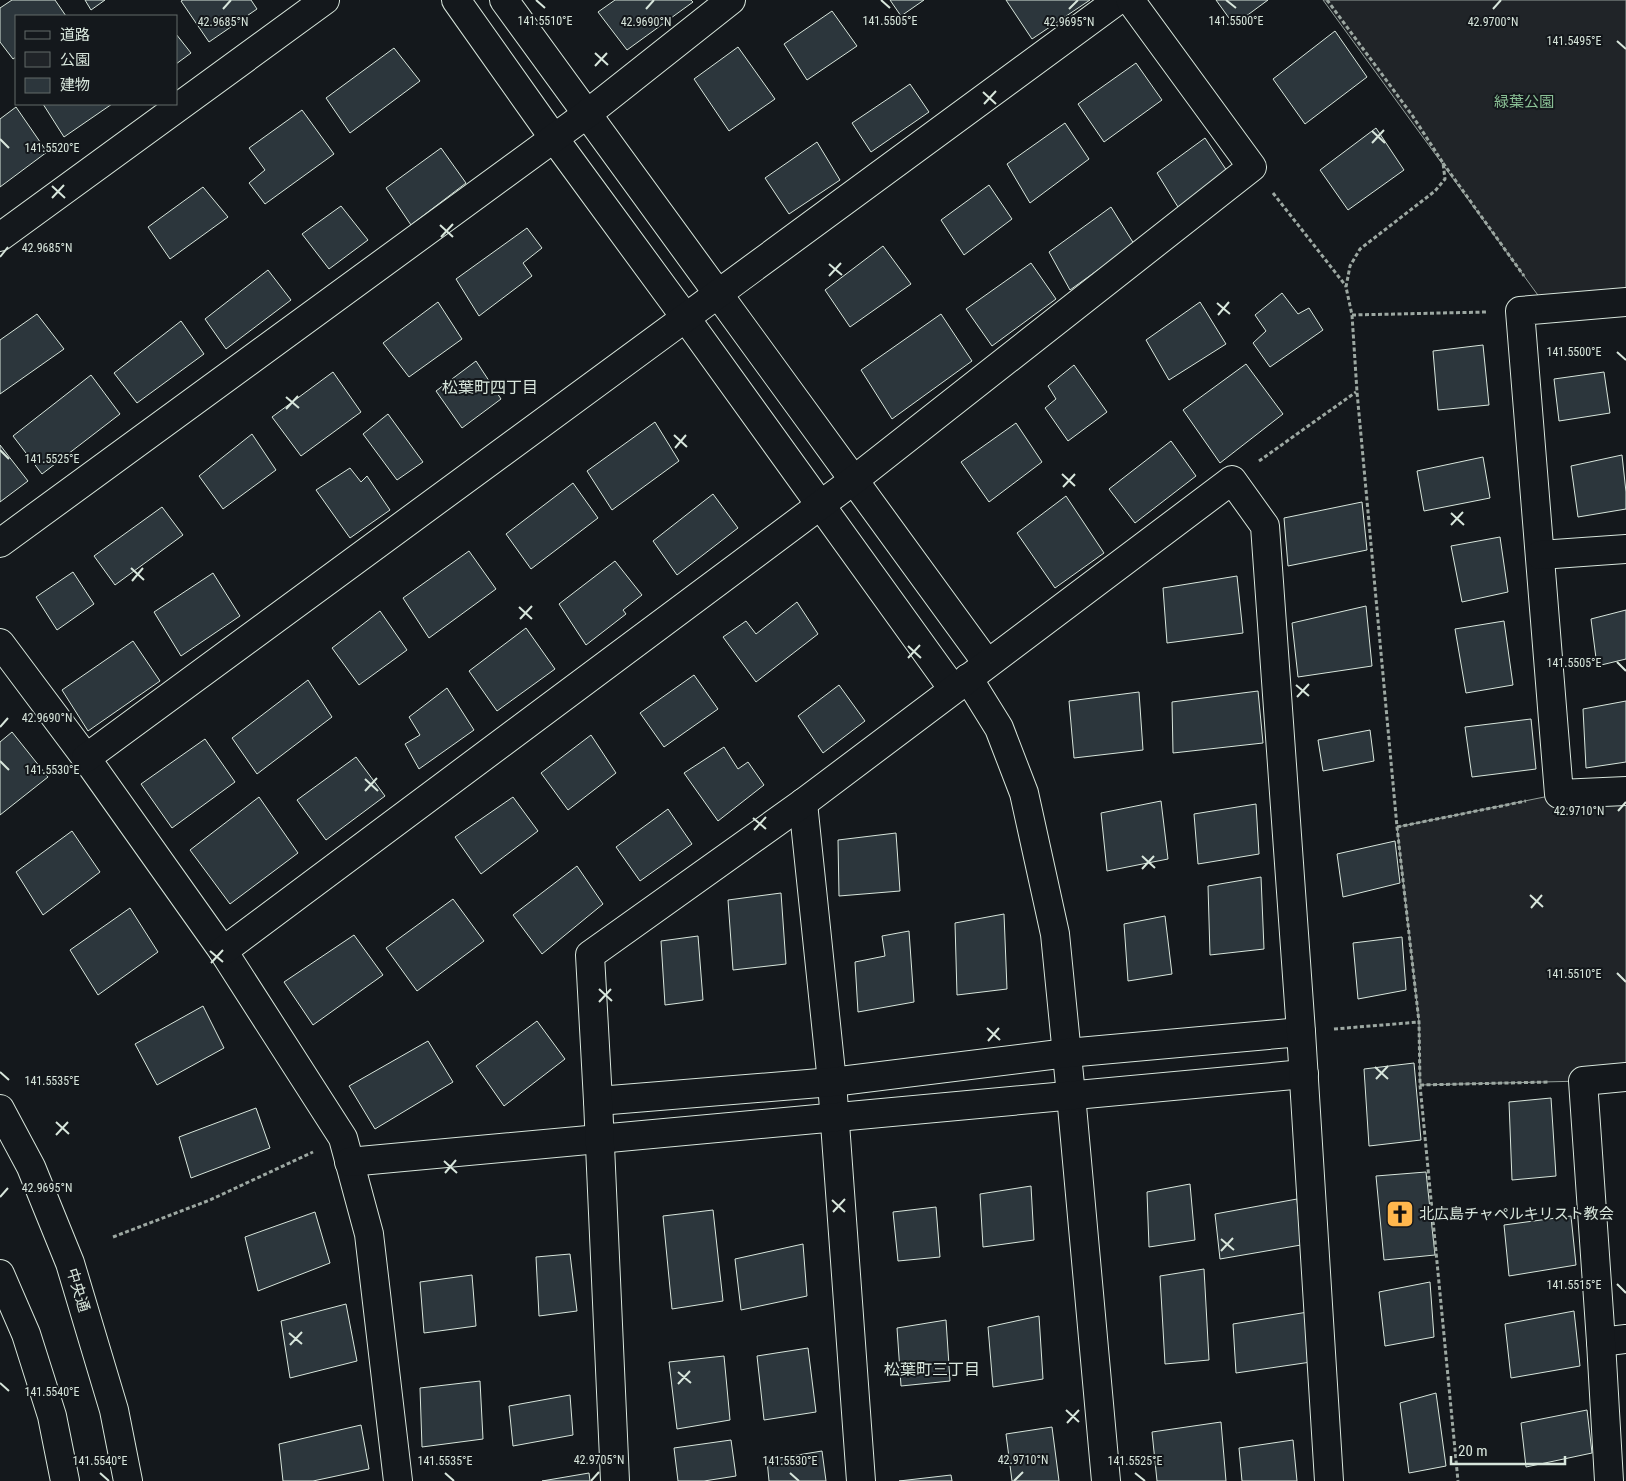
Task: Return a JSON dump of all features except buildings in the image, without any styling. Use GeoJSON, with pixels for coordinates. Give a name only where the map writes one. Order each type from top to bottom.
{"type":"FeatureCollection","features":[{"type":"Feature","properties":{"kind":"street"},"geometry":{"type":"LineString","coordinates":[[456,0],[553,137],[821,505],[969,677]]}},
{"type":"Feature","properties":{"kind":"street"},"geometry":{"type":"LineString","coordinates":[[504,0],[854,480],[999,728],[1024,793],[1055,934],[1106,1481]]}},
{"type":"Feature","properties":{"kind":"street"},"geometry":{"type":"LineString","coordinates":[[0,543],[587,114],[732,0]]}},
{"type":"Feature","properties":{"kind":"street"},"geometry":{"type":"LineString","coordinates":[[86,758],[1118,0]]}},
{"type":"Feature","properties":{"kind":"street"},"geometry":{"type":"LineString","coordinates":[[223,951],[854,480],[1252,167],[1130,0]]}},
{"type":"Feature","properties":{"kind":"street"},"geometry":{"type":"LineString","coordinates":[[0,238],[318,2]]}},
{"type":"Feature","properties":{"kind":"street"},"geometry":{"type":"LineString","coordinates":[[1626,302],[1520,311],[1559,794],[1626,791]]}},
{"type":"Feature","properties":{"kind":"street"},"geometry":{"type":"LineString","coordinates":[[615,1481],[590,955],[803,803],[1232,480],[1265,526],[1304,1074],[1329,1481]]}},
{"type":"Feature","properties":{"kind":"street"},"geometry":{"type":"LineString","coordinates":[[1540,555],[1626,549]]}},
{"type":"Feature","properties":{"kind":"street"},"geometry":{"type":"LineString","coordinates":[[0,643],[86,758],[223,951],[346,1150],[369,1234],[398,1481]]}},
{"type":"Feature","properties":{"kind":"street"},"geometry":{"type":"LineString","coordinates":[[803,803],[835,1117],[861,1481]]}},
{"type":"Feature","properties":{"kind":"street"},"geometry":{"type":"LineString","coordinates":[[598,1101],[832,1082],[1067,1053],[1301,1032]]}},
{"type":"Feature","properties":{"kind":"street"},"geometry":{"type":"LineString","coordinates":[[346,1150],[600,1138],[1304,1074]]}},
{"type":"Feature","properties":{"kind":"street"},"geometry":{"type":"LineString","coordinates":[[1608,1481],[1613,1340],[1583,1081],[1626,1077]]}},
{"type":"Feature","properties":{"kind":"street","name":"中央通"},"geometry":{"type":"LineString","coordinates":[[0,1109],[31,1167],[70,1263],[114,1410],[128,1481]]}},
{"type":"Feature","properties":{"kind":"street"},"geometry":{"type":"LineString","coordinates":[[0,1274],[26,1334],[52,1416],[65,1481]]}},
{"type":"Feature","properties":{"kind":"path"},"geometry":{"type":"LineString","coordinates":[[1327,0],[1412,115],[1443,163],[1548,309]]}},
{"type":"Feature","properties":{"kind":"path"},"geometry":{"type":"LineString","coordinates":[[1443,163],[1445,179],[1435,191],[1360,249],[1350,266],[1346,287],[1352,315],[1357,392],[1397,827],[1418,1022],[1420,1085],[1458,1481]]}},
{"type":"Feature","properties":{"kind":"path"},"geometry":{"type":"LineString","coordinates":[[1252,167],[1346,287]]}},
{"type":"Feature","properties":{"kind":"path"},"geometry":{"type":"LineString","coordinates":[[1352,315],[1520,311]]}},
{"type":"Feature","properties":{"kind":"path"},"geometry":{"type":"LineString","coordinates":[[1232,480],[1357,392]]}},
{"type":"Feature","properties":{"kind":"path"},"geometry":{"type":"LineString","coordinates":[[1397,827],[1559,794]]}},
{"type":"Feature","properties":{"kind":"path"},"geometry":{"type":"LineString","coordinates":[[1301,1032],[1418,1022]]}},
{"type":"Feature","properties":{"kind":"path"},"geometry":{"type":"LineString","coordinates":[[1420,1085],[1583,1081]]}},
{"type":"Feature","properties":{"kind":"path"},"geometry":{"type":"LineString","coordinates":[[113,1237],[346,1150]]}},
{"type":"Feature","properties":{"kind":"green space","name":"緑葉公園"},"geometry":{"type":"Polygon","coordinates":[[[1323,0],[1626,0],[1626,302],[1548,309],[1323,0]]]}},
{"type":"Feature","properties":{"kind":"green space"},"geometry":{"type":"Polygon","coordinates":[[[1626,791],[1626,1077],[1583,1081],[1420,1085],[1419,1022],[1397,827],[1559,794],[1626,791]]]}},
{"type":"Feature","properties":{"kind":"place","name":"北広島チャペルキリスト教会"},"geometry":{"type":"Point","coordinates":[1400,1214]}},
{"type":"Feature","properties":{"kind":"district","name":"松葉町四丁目"},"geometry":{"type":"Point","coordinates":[490,387]}},
{"type":"Feature","properties":{"kind":"district","name":"松葉町三丁目"},"geometry":{"type":"Point","coordinates":[932,1369]}}]}
